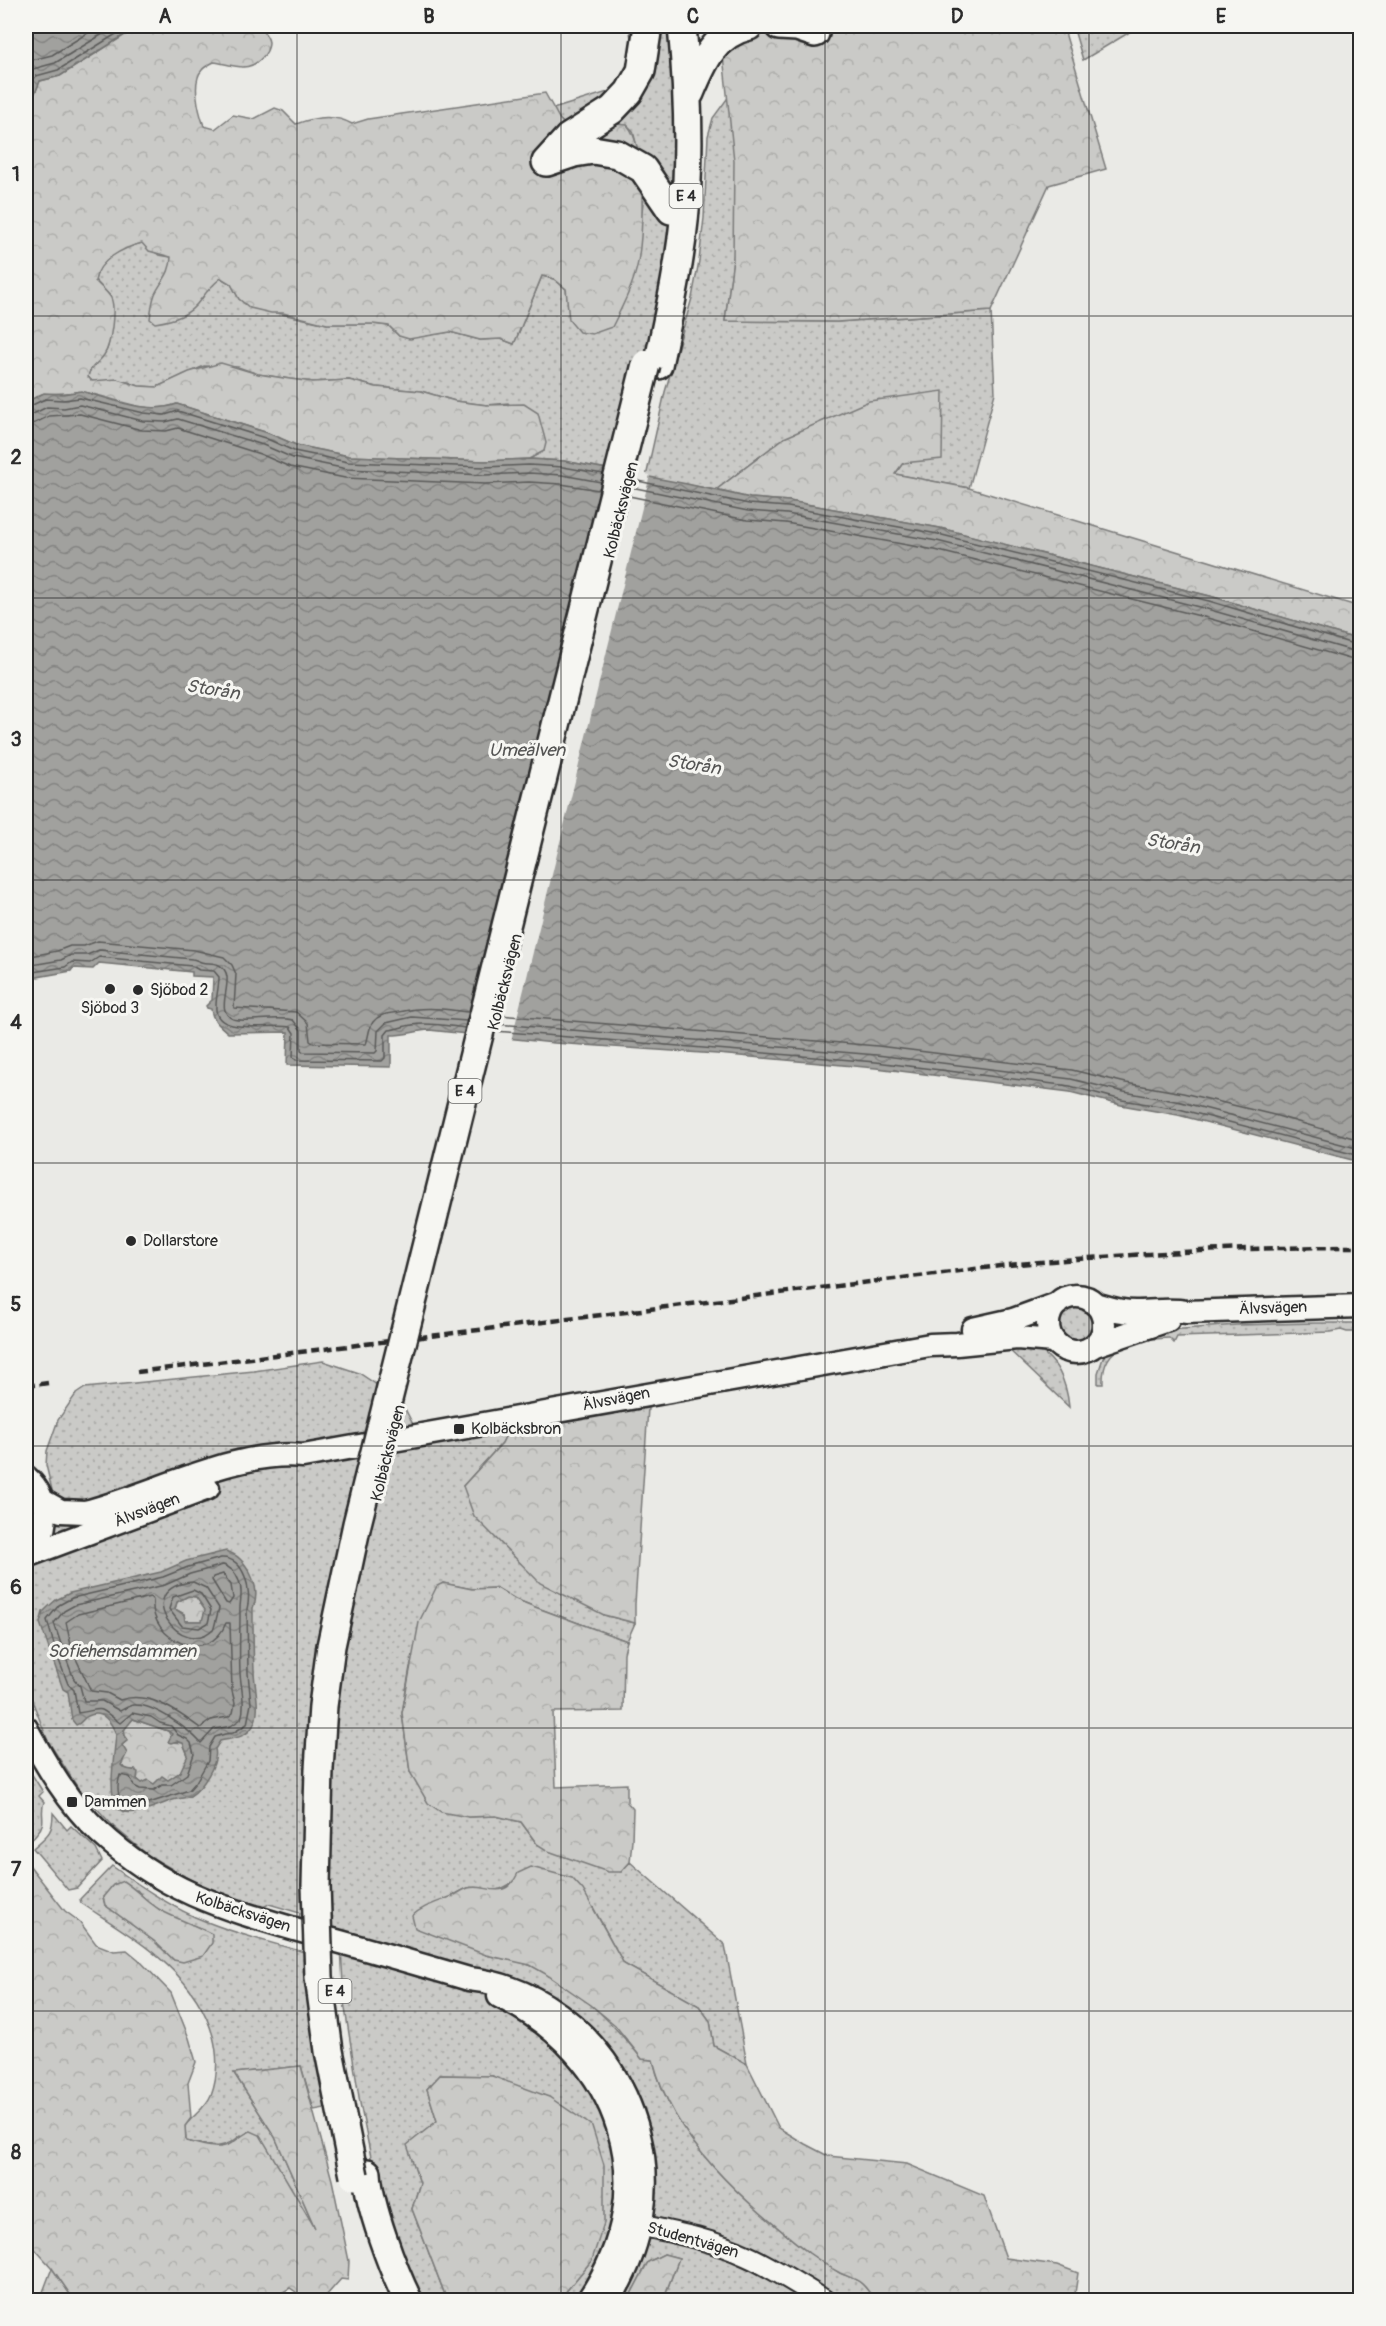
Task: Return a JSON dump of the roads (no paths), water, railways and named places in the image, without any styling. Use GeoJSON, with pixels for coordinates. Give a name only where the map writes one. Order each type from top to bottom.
{"type":"FeatureCollection","features":[{"type":"Feature","properties":{"kind":"highway"},"geometry":{"type":"LineString","coordinates":[[648,26],[641,71],[629,92],[612,110],[568,138],[546,162],[593,150],[617,154],[643,169],[671,210]]}},
{"type":"Feature","properties":{"kind":"highway","name":"Kolbäcksvägen"},"geometry":{"type":"LineString","coordinates":[[652,365],[671,210],[674,118],[668,26]]}},
{"type":"Feature","properties":{"kind":"highway","name":"Kolbäcksvägen"},"geometry":{"type":"LineString","coordinates":[[388,2301],[367,2226],[363,2178],[336,2002],[330,1927],[330,1807],[335,1714],[350,1615],[374,1506],[652,365],[674,292],[684,221],[687,99],[682,26]]}},
{"type":"Feature","properties":{"kind":"highway"},"geometry":{"type":"LineString","coordinates":[[687,99],[704,61],[719,41],[735,29],[749,26]]}},
{"type":"Feature","properties":{"kind":"highway"},"geometry":{"type":"LineString","coordinates":[[779,26],[797,27],[815,33],[809,26]]}},
{"type":"Feature","properties":{"kind":"highway","name":"Kolbäcksvägen"},"geometry":{"type":"LineString","coordinates":[[363,2178],[399,2283],[408,2301]]}},
{"type":"Feature","properties":{"kind":"main road"},"geometry":{"type":"LineString","coordinates":[[1076,1296],[1095,1304],[1100,1311],[1103,1329],[1095,1345],[1084,1351],[1072,1352],[1053,1341],[1050,1334],[1049,1317],[1057,1304],[1066,1298],[1076,1296]]}},
{"type":"Feature","properties":{"kind":"main road","name":"Älvsvägen"},"geometry":{"type":"LineString","coordinates":[[930,1345],[958,1332],[1001,1324],[1057,1304]]}},
{"type":"Feature","properties":{"kind":"main road","name":"Älvsvägen"},"geometry":{"type":"LineString","coordinates":[[1095,1304],[1123,1312],[1169,1309],[1186,1312],[1360,1306]]}},
{"type":"Feature","properties":{"kind":"main road","name":"Älvsvägen"},"geometry":{"type":"LineString","coordinates":[[1095,1345],[1142,1327],[1162,1323],[1186,1312]]}},
{"type":"Feature","properties":{"kind":"main road","name":"Älvsvägen"},"geometry":{"type":"LineString","coordinates":[[43,1501],[61,1510],[85,1512],[247,1461],[282,1454],[303,1456],[930,1345],[1017,1338],[1053,1341]]}},
{"type":"Feature","properties":{"kind":"main road","name":"Älvsvägen"},"geometry":{"type":"LineString","coordinates":[[26,1555],[189,1494],[282,1468],[303,1456]]}},
{"type":"Feature","properties":{"kind":"main road"},"geometry":{"type":"LineString","coordinates":[[26,1477],[38,1490],[43,1501],[45,1516],[43,1532],[26,1555]]}},
{"type":"Feature","properties":{"kind":"main road","name":"Kolbäcksvägen"},"geometry":{"type":"LineString","coordinates":[[26,1728],[61,1787],[98,1831],[139,1865],[169,1884],[198,1899],[228,1909],[470,1979],[516,2005],[551,2029],[572,2047],[592,2073],[609,2102],[622,2143],[631,2224],[626,2267],[609,2301]]}},
{"type":"Feature","properties":{"kind":"main road","name":"Kolbäcksvägen"},"geometry":{"type":"LineString","coordinates":[[588,2301],[631,2224]]}},
{"type":"Feature","properties":{"kind":"street","name":"Studentvägen"},"geometry":{"type":"LineString","coordinates":[[631,2224],[702,2240],[745,2255],[766,2265],[824,2301]]}},
{"type":"Feature","properties":{"kind":"water"},"geometry":{"type":"Polygon","coordinates":[[[26,26],[139,26],[60,76],[40,81],[33,96],[26,102],[26,26]]]}},
{"type":"Feature","properties":{"kind":"water","name":"Umeälven"},"geometry":{"type":"Polygon","coordinates":[[[81,391],[141,407],[165,407],[177,404],[268,433],[296,445],[349,456],[485,461],[529,459],[564,461],[750,498],[789,501],[940,528],[1210,596],[1360,640],[1360,1162],[1178,1115],[1121,1105],[1070,1092],[876,1068],[554,1043],[429,1030],[391,1035],[391,1067],[287,1065],[288,1032],[228,1033],[216,1022],[211,1009],[206,1006],[212,1000],[213,977],[192,976],[192,972],[99,963],[93,969],[73,968],[71,971],[26,979],[26,402],[44,393],[63,394],[81,391]]]}},
{"type":"Feature","properties":{"kind":"water","name":"Sofiehemsdammen"},"geometry":{"type":"Polygon","coordinates":[[[226,1551],[234,1554],[251,1574],[256,1592],[253,1616],[256,1720],[246,1733],[220,1741],[215,1749],[216,1755],[212,1768],[195,1793],[186,1798],[175,1799],[136,1812],[122,1811],[117,1807],[112,1792],[116,1734],[112,1725],[102,1715],[93,1714],[76,1725],[72,1720],[68,1692],[63,1689],[40,1623],[43,1612],[48,1607],[70,1593],[161,1572],[186,1561],[226,1551]],[[188,1596],[177,1602],[175,1609],[184,1614],[185,1621],[202,1621],[205,1610],[196,1597],[188,1596]],[[133,1719],[124,1730],[124,1735],[128,1740],[122,1745],[127,1753],[121,1765],[138,1772],[137,1779],[142,1783],[148,1780],[154,1784],[162,1776],[168,1780],[180,1772],[188,1755],[183,1743],[168,1742],[172,1734],[168,1731],[133,1719]]]}},
{"type":"Feature","properties":{"kind":"railway"},"geometry":{"type":"LineString","coordinates":[[137,1372],[1008,1265],[1184,1252],[1360,1247]]}},
{"type":"Feature","properties":{"kind":"railway"},"geometry":{"type":"LineString","coordinates":[[26,1386],[48,1383]]}},
{"type":"Feature","properties":{"kind":"place","name":"Sjöbod 3"},"geometry":{"type":"Point","coordinates":[110,989]}},
{"type":"Feature","properties":{"kind":"place","name":"Sjöbod 2"},"geometry":{"type":"Point","coordinates":[138,990]}},
{"type":"Feature","properties":{"kind":"place","name":"Dollarstore"},"geometry":{"type":"Point","coordinates":[131,1241]}},
{"type":"Feature","properties":{"kind":"place","name":"Kolbäcksbron"},"geometry":{"type":"Point","coordinates":[459,1429]}},
{"type":"Feature","properties":{"kind":"place","name":"Dammen"},"geometry":{"type":"Point","coordinates":[72,1802]}},
{"type":"Feature","properties":{"kind":"water label","name":"Storån"},"geometry":{"type":"Point","coordinates":[213,690]}},
{"type":"Feature","properties":{"kind":"water label","name":"Storån"},"geometry":{"type":"Point","coordinates":[694,765]}},
{"type":"Feature","properties":{"kind":"water label","name":"Storån"},"geometry":{"type":"Point","coordinates":[1173,844]}}]}
